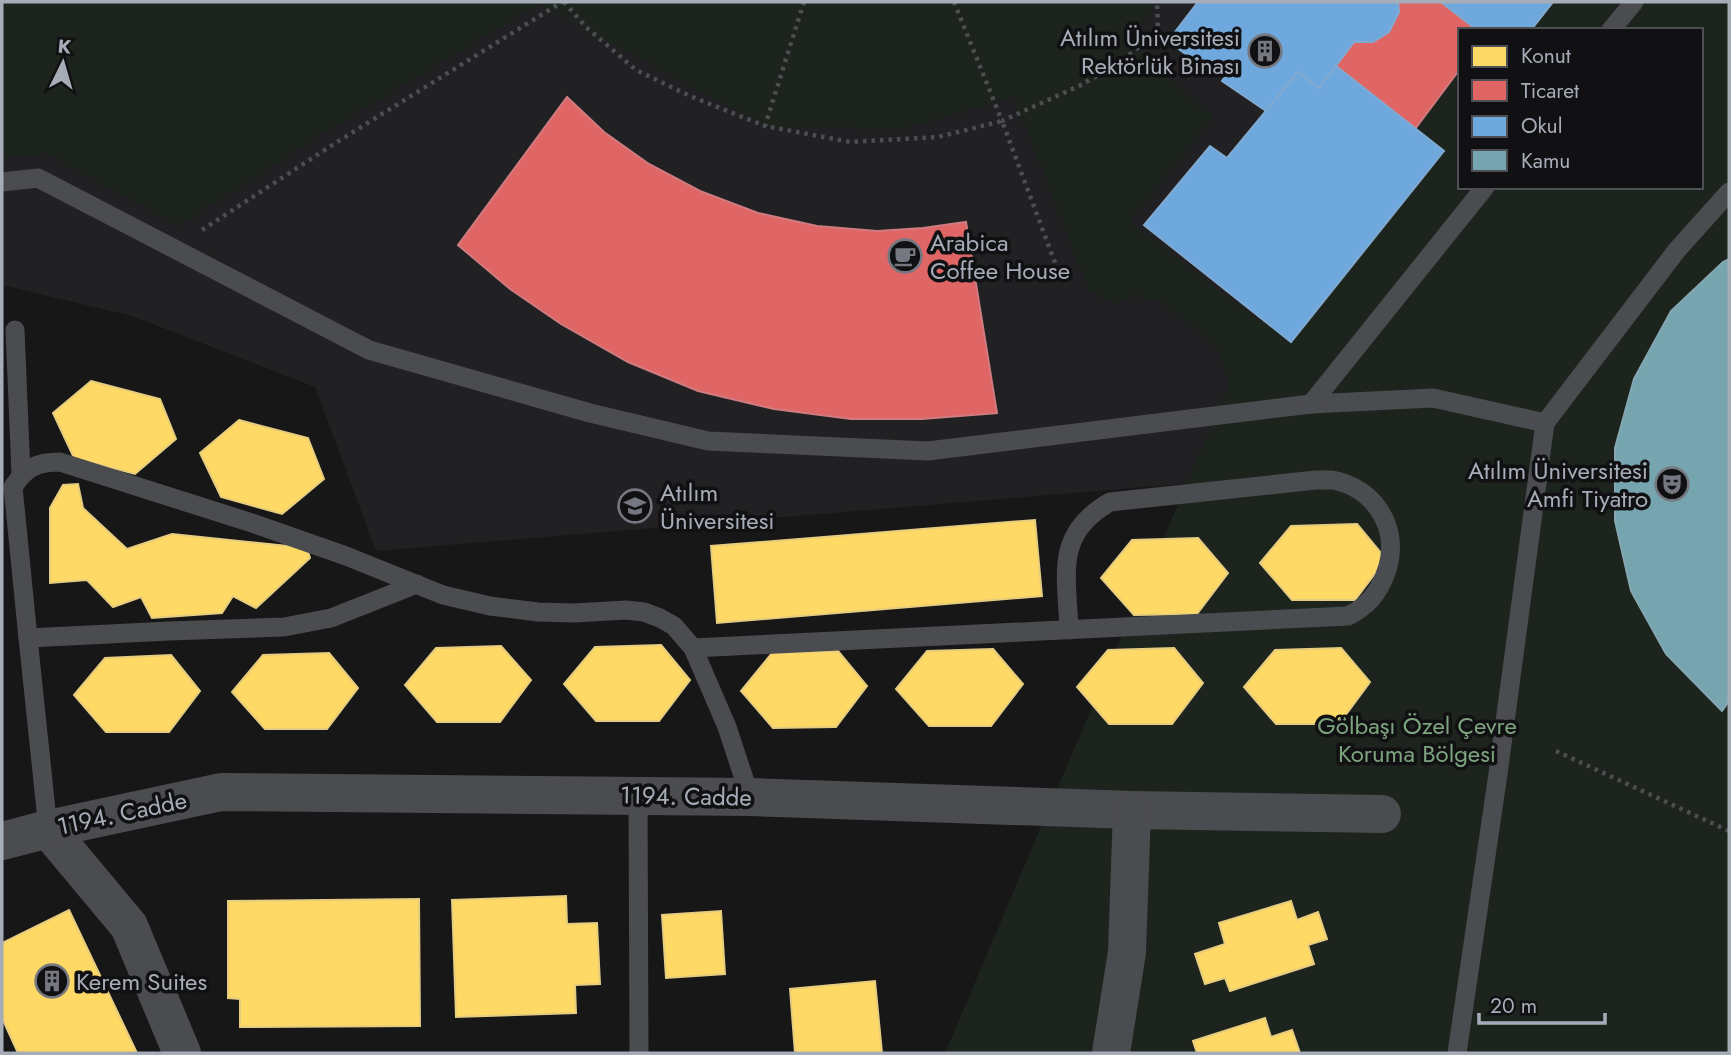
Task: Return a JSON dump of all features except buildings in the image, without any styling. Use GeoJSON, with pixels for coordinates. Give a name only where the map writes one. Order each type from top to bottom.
{"type":"FeatureCollection","features":[{"type":"Feature","properties":{"kind":"street","name":"1194. Cadde"},"geometry":{"type":"LineString","coordinates":[[2,841],[221,792],[750,797],[1132,810],[1382,814]]}},
{"type":"Feature","properties":{"kind":"street"},"geometry":{"type":"LineString","coordinates":[[1111,1053],[1126,952],[1132,810]]}},
{"type":"Feature","properties":{"kind":"street"},"geometry":{"type":"LineString","coordinates":[[48,829],[129,926],[182,1053]]}},
{"type":"Feature","properties":{"kind":"lane"},"geometry":{"type":"LineString","coordinates":[[1613,28],[1634,2]]}},
{"type":"Feature","properties":{"kind":"lane"},"geometry":{"type":"LineString","coordinates":[[2,182],[38,178],[369,350],[590,413],[708,441],[929,451],[1311,404],[1433,398],[1545,423]]}},
{"type":"Feature","properties":{"kind":"lane"},"geometry":{"type":"LineString","coordinates":[[1311,404],[1483,189]]}},
{"type":"Feature","properties":{"kind":"lane"},"geometry":{"type":"LineString","coordinates":[[1457,1053],[1545,423],[1677,250],[1729,192]]}},
{"type":"Feature","properties":{"kind":"lane"},"geometry":{"type":"LineString","coordinates":[[15,330],[22,474]]}},
{"type":"Feature","properties":{"kind":"lane"},"geometry":{"type":"LineString","coordinates":[[48,829],[13,487],[22,474],[34,466],[60,461],[253,523],[443,595],[490,606],[538,612],[574,614],[626,610],[660,618],[674,626],[693,648],[727,727],[750,797]]}},
{"type":"Feature","properties":{"kind":"lane"},"geometry":{"type":"LineString","coordinates":[[693,648],[1348,616],[1364,606],[1377,592],[1385,575],[1391,549],[1387,522],[1377,506],[1363,493],[1332,480],[1110,502],[1096,509],[1084,520],[1069,546],[1069,629]]}},
{"type":"Feature","properties":{"kind":"lane"},"geometry":{"type":"LineString","coordinates":[[28,638],[284,627],[331,618],[416,584]]}},
{"type":"Feature","properties":{"kind":"lane"},"geometry":{"type":"LineString","coordinates":[[638,795],[639,1053]]}},
{"type":"Feature","properties":{"kind":"path"},"geometry":{"type":"LineString","coordinates":[[173,248],[337,142],[563,2],[586,27],[636,70],[690,96],[765,126],[850,142],[938,136],[1002,121],[1081,85],[1122,61],[1158,31],[1157,2]]}},
{"type":"Feature","properties":{"kind":"path"},"geometry":{"type":"LineString","coordinates":[[765,126],[804,2]]}},
{"type":"Feature","properties":{"kind":"path"},"geometry":{"type":"LineString","coordinates":[[954,2],[1057,268]]}},
{"type":"Feature","properties":{"kind":"path"},"geometry":{"type":"LineString","coordinates":[[1556,751],[1729,831]]}},
{"type":"Feature","properties":{"kind":"shaded area","name":"Atılım Üniversitesi"},"geometry":{"type":"Polygon","coordinates":[[[2,2],[1729,2],[1729,1053],[1445,462],[376,551],[315,387],[132,316],[2,285],[2,2]]]}},
{"type":"Feature","properties":{"kind":"green space","name":"Gölbaşı Özel Çevre Koruma Bölgesi"},"geometry":{"type":"Polygon","coordinates":[[[2,2],[1159,2],[1128,41],[1214,117],[1129,222],[1256,318],[1391,2],[1729,2],[1729,1053],[945,1053],[1230,382],[1215,345],[1164,303],[1134,295],[1117,304],[1089,291],[1014,97],[902,129],[765,126],[539,4],[328,130],[179,226],[47,154],[2,157],[2,2]]]}},
{"type":"Feature","properties":{"kind":"place","name":"Atılım Üniversitesi Rektörlük Binası"},"geometry":{"type":"Point","coordinates":[1265,51]}},
{"type":"Feature","properties":{"kind":"place","name":"Arabica Coffee House"},"geometry":{"type":"Point","coordinates":[905,256]}},
{"type":"Feature","properties":{"kind":"place","name":"Atılım Üniversitesi Amfi Tiyatro"},"geometry":{"type":"Point","coordinates":[1672,484]}},
{"type":"Feature","properties":{"kind":"place","name":"Atılım Üniversitesi"},"geometry":{"type":"Point","coordinates":[635,506]}},
{"type":"Feature","properties":{"kind":"place","name":"Kerem Suites"},"geometry":{"type":"Point","coordinates":[52,981]}}]}
